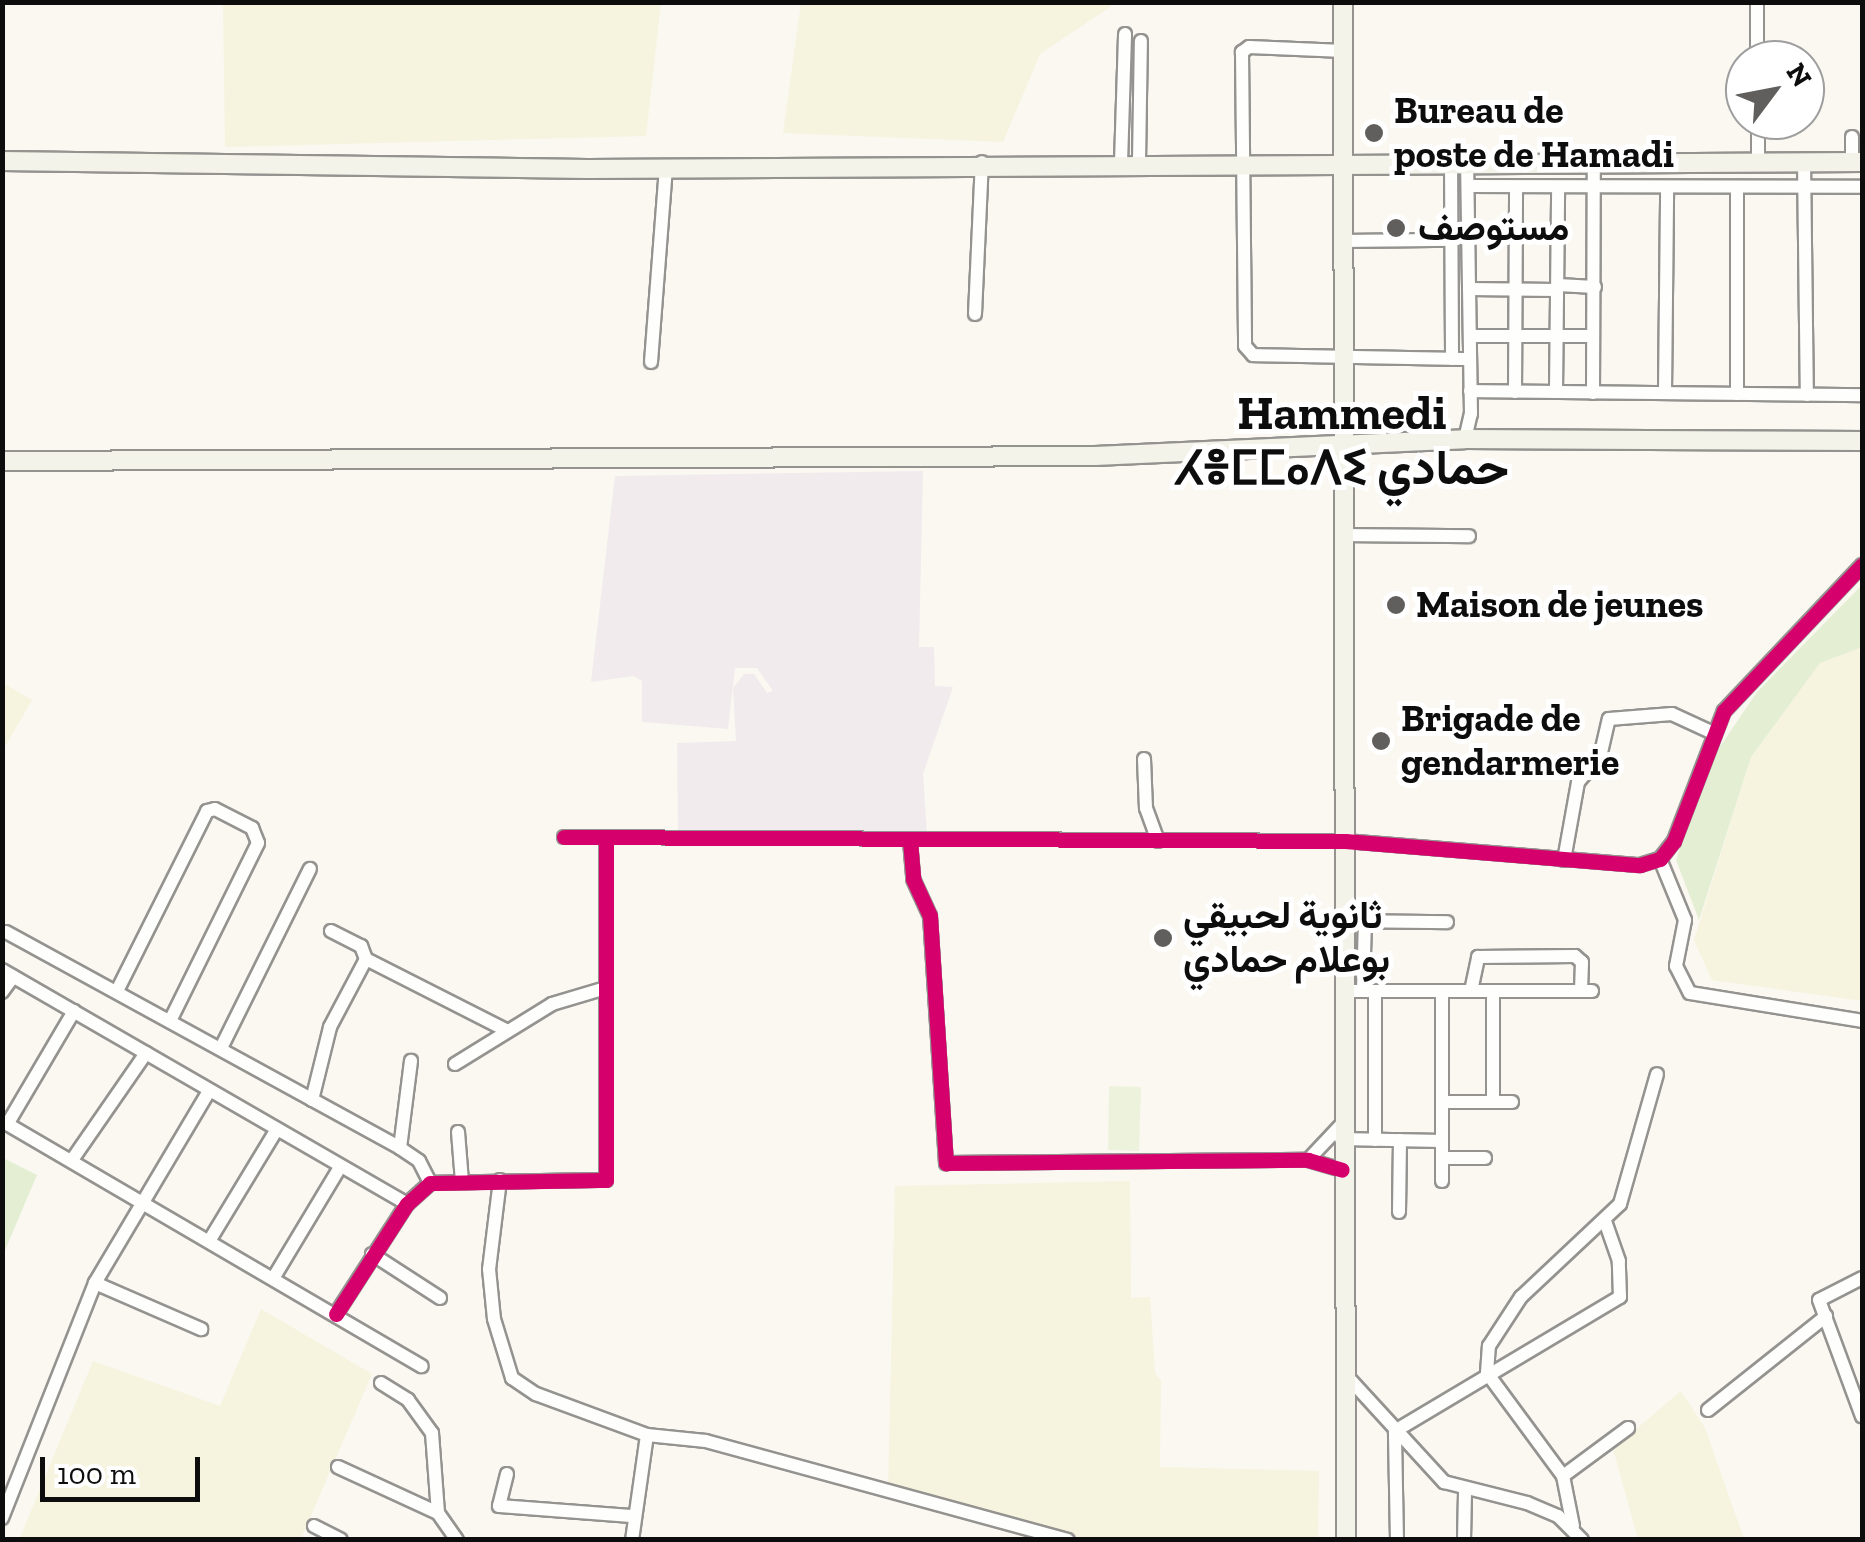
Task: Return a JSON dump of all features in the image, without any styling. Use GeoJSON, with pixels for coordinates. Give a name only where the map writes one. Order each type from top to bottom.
{"type":"FeatureCollection","features":[{"type":"Feature","properties":{"kind":"main road"},"geometry":{"type":"LineString","coordinates":[[1343,2],[1347,241],[1344,921],[1361,991],[1341,1132],[1346,1540]]}},
{"type":"Feature","properties":{"kind":"main road"},"geometry":{"type":"LineString","coordinates":[[2,161],[666,168],[982,162],[1857,162]]}},
{"type":"Feature","properties":{"kind":"main road"},"geometry":{"type":"LineString","coordinates":[[2,461],[1095,456],[1465,439],[1862,440]]}},
{"type":"Feature","properties":{"kind":"street"},"geometry":{"type":"LineString","coordinates":[[1757,2],[1757,40]]}},
{"type":"Feature","properties":{"kind":"street"},"geometry":{"type":"LineString","coordinates":[[1126,34],[1130,162]]}},
{"type":"Feature","properties":{"kind":"street"},"geometry":{"type":"LineString","coordinates":[[1130,162],[1141,40]]}},
{"type":"Feature","properties":{"kind":"street"},"geometry":{"type":"LineString","coordinates":[[1344,51],[1245,49],[1241,162],[1248,352],[1470,359]]}},
{"type":"Feature","properties":{"kind":"street"},"geometry":{"type":"LineString","coordinates":[[1852,137],[1857,162]]}},
{"type":"Feature","properties":{"kind":"street"},"geometry":{"type":"LineString","coordinates":[[1758,140],[1758,161]]}},
{"type":"Feature","properties":{"kind":"street"},"geometry":{"type":"LineString","coordinates":[[1459,160],[1468,186],[1470,391],[1465,439]]}},
{"type":"Feature","properties":{"kind":"street"},"geometry":{"type":"LineString","coordinates":[[1452,359],[1451,240],[1459,160]]}},
{"type":"Feature","properties":{"kind":"street"},"geometry":{"type":"LineString","coordinates":[[1594,161],[1594,392]]}},
{"type":"Feature","properties":{"kind":"street"},"geometry":{"type":"LineString","coordinates":[[1804,161],[1807,394]]}},
{"type":"Feature","properties":{"kind":"street"},"geometry":{"type":"LineString","coordinates":[[976,314],[982,162]]}},
{"type":"Feature","properties":{"kind":"street"},"geometry":{"type":"LineString","coordinates":[[651,362],[666,168]]}},
{"type":"Feature","properties":{"kind":"street"},"geometry":{"type":"LineString","coordinates":[[1468,186],[1862,187]]}},
{"type":"Feature","properties":{"kind":"street"},"geometry":{"type":"LineString","coordinates":[[1665,393],[1667,186]]}},
{"type":"Feature","properties":{"kind":"street"},"geometry":{"type":"LineString","coordinates":[[1515,392],[1516,187]]}},
{"type":"Feature","properties":{"kind":"street"},"geometry":{"type":"LineString","coordinates":[[1556,392],[1558,187]]}},
{"type":"Feature","properties":{"kind":"street"},"geometry":{"type":"LineString","coordinates":[[1736,394],[1737,188]]}},
{"type":"Feature","properties":{"kind":"street"},"geometry":{"type":"LineString","coordinates":[[1347,241],[1451,240]]}},
{"type":"Feature","properties":{"kind":"street"},"geometry":{"type":"LineString","coordinates":[[1469,288],[1594,287]]}},
{"type":"Feature","properties":{"kind":"street"},"geometry":{"type":"LineString","coordinates":[[1470,336],[1594,336]]}},
{"type":"Feature","properties":{"kind":"street"},"geometry":{"type":"LineString","coordinates":[[1470,391],[1862,395]]}},
{"type":"Feature","properties":{"kind":"street"},"geometry":{"type":"LineString","coordinates":[[1345,534],[1468,536]]}},
{"type":"Feature","properties":{"kind":"street"},"geometry":{"type":"LineString","coordinates":[[564,837],[1346,841],[1640,865],[1660,859],[1674,841],[1711,732],[1730,704],[1862,565]]}},
{"type":"Feature","properties":{"kind":"street"},"geometry":{"type":"LineString","coordinates":[[1564,860],[1578,782],[1600,758],[1609,719],[1672,714],[1711,732]]}},
{"type":"Feature","properties":{"kind":"street"},"geometry":{"type":"LineString","coordinates":[[1144,759],[1146,808],[1158,841]]}},
{"type":"Feature","properties":{"kind":"street"},"geometry":{"type":"LineString","coordinates":[[118,989],[207,812],[215,808],[252,828],[258,842],[171,1020]]}},
{"type":"Feature","properties":{"kind":"street"},"geometry":{"type":"LineString","coordinates":[[336,1314],[407,1204],[430,1183],[606,1180],[606,838]]}},
{"type":"Feature","properties":{"kind":"street"},"geometry":{"type":"LineString","coordinates":[[910,840],[913,879],[930,916],[946,1162],[1308,1160],[1342,1170]]}},
{"type":"Feature","properties":{"kind":"street"},"geometry":{"type":"LineString","coordinates":[[1660,859],[1685,920],[1676,966],[1690,994],[1862,1021]]}},
{"type":"Feature","properties":{"kind":"street"},"geometry":{"type":"LineString","coordinates":[[221,1048],[310,870]]}},
{"type":"Feature","properties":{"kind":"street"},"geometry":{"type":"LineString","coordinates":[[1344,921],[1447,922]]}},
{"type":"Feature","properties":{"kind":"street"},"geometry":{"type":"LineString","coordinates":[[1364,921],[1361,991],[1375,1140]]}},
{"type":"Feature","properties":{"kind":"street"},"geometry":{"type":"LineString","coordinates":[[332,931],[362,956],[506,1030]]}},
{"type":"Feature","properties":{"kind":"street"},"geometry":{"type":"LineString","coordinates":[[6,932],[80,976],[118,989],[400,1148],[419,1161],[430,1183]]}},
{"type":"Feature","properties":{"kind":"street"},"geometry":{"type":"LineString","coordinates":[[312,1100],[330,1027],[362,956]]}},
{"type":"Feature","properties":{"kind":"street"},"geometry":{"type":"LineString","coordinates":[[1361,991],[1471,991],[1493,990],[1586,991],[1577,956],[1468,956],[1471,991]]}},
{"type":"Feature","properties":{"kind":"street"},"geometry":{"type":"LineString","coordinates":[[2,992],[8,973],[407,1204]]}},
{"type":"Feature","properties":{"kind":"street"},"geometry":{"type":"LineString","coordinates":[[454,1064],[552,1004],[606,988]]}},
{"type":"Feature","properties":{"kind":"street"},"geometry":{"type":"LineString","coordinates":[[1493,990],[1493,1102]]}},
{"type":"Feature","properties":{"kind":"street"},"geometry":{"type":"LineString","coordinates":[[1442,991],[1442,1181]]}},
{"type":"Feature","properties":{"kind":"street"},"geometry":{"type":"LineString","coordinates":[[74,1011],[5,1122],[211,1238],[422,1366]]}},
{"type":"Feature","properties":{"kind":"street"},"geometry":{"type":"LineString","coordinates":[[72,1160],[146,1053]]}},
{"type":"Feature","properties":{"kind":"street"},"geometry":{"type":"LineString","coordinates":[[400,1148],[412,1061]]}},
{"type":"Feature","properties":{"kind":"street"},"geometry":{"type":"LineString","coordinates":[[1582,1540],[1573,1526],[1562,1476],[1488,1374],[1496,1329],[1521,1297],[1620,1204],[1657,1074]]}},
{"type":"Feature","properties":{"kind":"street"},"geometry":{"type":"LineString","coordinates":[[2,1518],[95,1283],[210,1092]]}},
{"type":"Feature","properties":{"kind":"street"},"geometry":{"type":"LineString","coordinates":[[1442,1102],[1512,1102]]}},
{"type":"Feature","properties":{"kind":"street"},"geometry":{"type":"LineString","coordinates":[[211,1238],[277,1129]]}},
{"type":"Feature","properties":{"kind":"street"},"geometry":{"type":"LineString","coordinates":[[458,1132],[462,1182]]}},
{"type":"Feature","properties":{"kind":"street"},"geometry":{"type":"LineString","coordinates":[[1308,1160],[1341,1132],[1375,1140],[1442,1141]]}},
{"type":"Feature","properties":{"kind":"street"},"geometry":{"type":"LineString","coordinates":[[1399,1212],[1400,1140]]}},
{"type":"Feature","properties":{"kind":"street"},"geometry":{"type":"LineString","coordinates":[[1442,1158],[1485,1158]]}},
{"type":"Feature","properties":{"kind":"street"},"geometry":{"type":"LineString","coordinates":[[274,1278],[339,1168]]}},
{"type":"Feature","properties":{"kind":"street"},"geometry":{"type":"LineString","coordinates":[[500,1180],[490,1284],[512,1378],[536,1394],[647,1435],[706,1442],[1068,1540]]}},
{"type":"Feature","properties":{"kind":"street"},"geometry":{"type":"LineString","coordinates":[[1395,1431],[1620,1297],[1619,1261],[1606,1221]]}},
{"type":"Feature","properties":{"kind":"street"},"geometry":{"type":"LineString","coordinates":[[372,1254],[440,1298]]}},
{"type":"Feature","properties":{"kind":"street"},"geometry":{"type":"LineString","coordinates":[[1862,1271],[1822,1295],[1862,1416]]}},
{"type":"Feature","properties":{"kind":"street"},"geometry":{"type":"LineString","coordinates":[[95,1283],[201,1329]]}},
{"type":"Feature","properties":{"kind":"street"},"geometry":{"type":"LineString","coordinates":[[1708,1410],[1826,1316]]}},
{"type":"Feature","properties":{"kind":"street"},"geometry":{"type":"LineString","coordinates":[[1344,1372],[1444,1482],[1464,1491],[1527,1502],[1573,1526]]}},
{"type":"Feature","properties":{"kind":"street"},"geometry":{"type":"LineString","coordinates":[[380,1383],[408,1400],[432,1432],[438,1513],[456,1540]]}},
{"type":"Feature","properties":{"kind":"street"},"geometry":{"type":"LineString","coordinates":[[1562,1476],[1628,1428]]}},
{"type":"Feature","properties":{"kind":"street"},"geometry":{"type":"LineString","coordinates":[[1395,1431],[1397,1540]]}},
{"type":"Feature","properties":{"kind":"street"},"geometry":{"type":"LineString","coordinates":[[632,1540],[632,1516],[647,1435]]}},
{"type":"Feature","properties":{"kind":"street"},"geometry":{"type":"LineString","coordinates":[[338,1467],[438,1513]]}},
{"type":"Feature","properties":{"kind":"street"},"geometry":{"type":"LineString","coordinates":[[507,1474],[499,1506],[632,1516]]}},
{"type":"Feature","properties":{"kind":"street"},"geometry":{"type":"LineString","coordinates":[[1464,1491],[1464,1540]]}},
{"type":"Feature","properties":{"kind":"street"},"geometry":{"type":"LineString","coordinates":[[314,1526],[341,1540]]}},
{"type":"Feature","properties":{"kind":"shaded area"},"geometry":{"type":"Polygon","coordinates":[[[801,2],[1116,3],[1040,54],[1003,142],[783,133],[801,2]]]}},
{"type":"Feature","properties":{"kind":"shaded area"},"geometry":{"type":"Polygon","coordinates":[[[223,3],[661,3],[646,136],[225,147],[223,3]]]}},
{"type":"Feature","properties":{"kind":"shaded area"},"geometry":{"type":"Polygon","coordinates":[[[923,471],[919,647],[934,647],[935,686],[953,687],[923,774],[927,834],[678,834],[677,743],[736,741],[733,688],[744,674],[754,674],[767,693],[773,691],[757,668],[735,668],[728,729],[642,722],[642,681],[633,676],[591,682],[615,476],[923,471]]]}},
{"type":"Feature","properties":{"kind":"shaded area"},"geometry":{"type":"Polygon","coordinates":[[[1862,647],[1862,1001],[1712,980],[1694,940],[1751,757],[1820,663],[1862,647]]]}},
{"type":"Feature","properties":{"kind":"shaded area"},"geometry":{"type":"Polygon","coordinates":[[[3,683],[32,700],[3,750],[3,683]]]}},
{"type":"Feature","properties":{"kind":"shaded area"},"geometry":{"type":"Polygon","coordinates":[[[1130,1181],[1131,1298],[1150,1297],[1155,1373],[1161,1381],[1160,1467],[1319,1471],[1318,1539],[1061,1539],[888,1493],[895,1186],[1130,1181]]]}},
{"type":"Feature","properties":{"kind":"shaded area"},"geometry":{"type":"Polygon","coordinates":[[[261,1309],[372,1374],[301,1539],[19,1540],[93,1361],[220,1406],[261,1309]]]}},
{"type":"Feature","properties":{"kind":"shaded area"},"geometry":{"type":"Polygon","coordinates":[[[1681,1391],[1705,1428],[1744,1539],[1638,1539],[1613,1449],[1681,1391]]]}},
{"type":"Feature","properties":{"kind":"green space"},"geometry":{"type":"Polygon","coordinates":[[[1862,585],[1862,647],[1820,663],[1751,757],[1699,920],[1676,860],[1709,763],[1757,692],[1862,585]]]}},
{"type":"Feature","properties":{"kind":"green space"},"geometry":{"type":"Polygon","coordinates":[[[1109,1086],[1141,1087],[1139,1151],[1108,1150],[1109,1086]]]}},
{"type":"Feature","properties":{"kind":"green space"},"geometry":{"type":"Polygon","coordinates":[[[3,1158],[37,1175],[3,1255],[3,1158]]]}},
{"type":"Feature","properties":{"kind":"cycle path"},"geometry":{"type":"LineString","coordinates":[[564,837],[1345,841],[1640,865],[1660,859],[1674,841],[1724,711],[1862,565]]}},
{"type":"Feature","properties":{"kind":"cycle path"},"geometry":{"type":"LineString","coordinates":[[336,1314],[407,1204],[430,1183],[606,1180],[606,839]]}},
{"type":"Feature","properties":{"kind":"cycle path"},"geometry":{"type":"LineString","coordinates":[[910,841],[913,879],[930,916],[946,1163],[1308,1160],[1342,1170]]}},
{"type":"Feature","properties":{"kind":"place","name":"Bureau de poste de Hamadi"},"geometry":{"type":"Point","coordinates":[1374,133]}},
{"type":"Feature","properties":{"kind":"place","name":"مستوصف"},"geometry":{"type":"Point","coordinates":[1396,228]}},
{"type":"Feature","properties":{"kind":"place","name":"Maison de jeunes"},"geometry":{"type":"Point","coordinates":[1396,605]}},
{"type":"Feature","properties":{"kind":"place","name":"Brigade de gendarmerie"},"geometry":{"type":"Point","coordinates":[1381,741]}},
{"type":"Feature","properties":{"kind":"place","name":"ثانوية لحبيقي بوعلام حمادي"},"geometry":{"type":"Point","coordinates":[1163,938]}},
{"type":"Feature","properties":{"kind":"district","name":"Hammedi ⵃⴻⵎⵎⴰⴷⵉ حمادي"},"geometry":{"type":"Point","coordinates":[1342,440]}}]}
